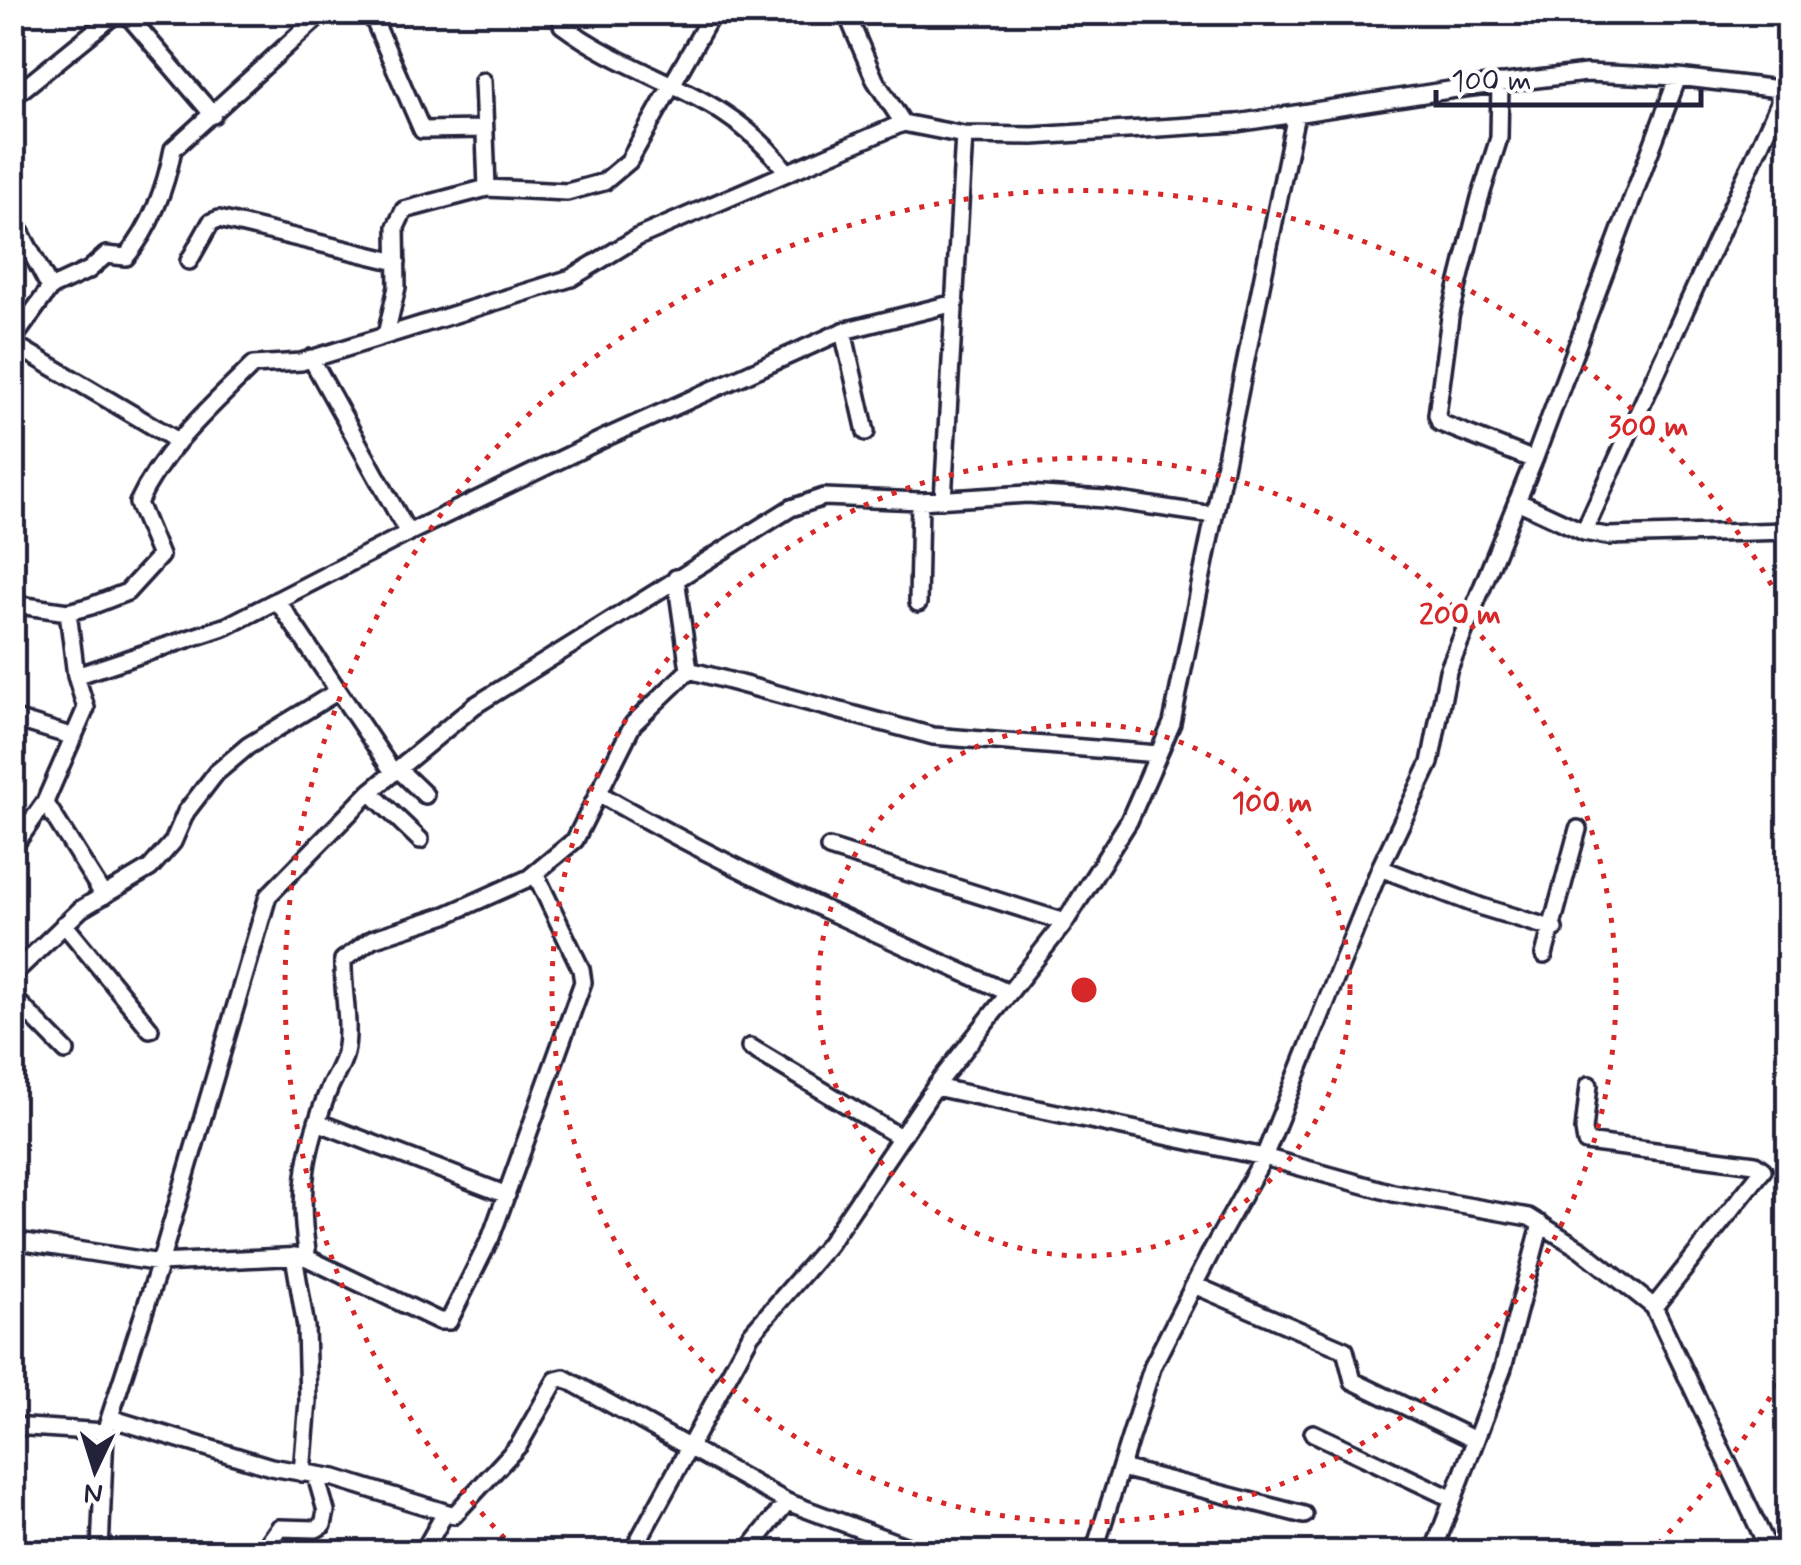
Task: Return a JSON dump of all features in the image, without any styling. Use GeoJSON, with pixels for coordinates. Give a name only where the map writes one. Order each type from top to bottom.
{"type":"FeatureCollection","features":[{"type":"Feature","properties":{"kind":"street"},"geometry":{"type":"LineString","coordinates":[[12,98],[122,12],[213,114]]}},
{"type":"Feature","properties":{"kind":"street"},"geometry":{"type":"LineString","coordinates":[[178,441],[12,342],[50,288],[90,270],[106,255],[126,258],[140,241],[171,168],[172,150],[315,20],[316,12]]}},
{"type":"Feature","properties":{"kind":"street"},"geometry":{"type":"LineString","coordinates":[[386,335],[394,302],[396,227],[404,210],[486,188],[567,192],[604,182],[629,162],[713,12]]}},
{"type":"Feature","properties":{"kind":"street"},"geometry":{"type":"LineString","coordinates":[[846,12],[875,80],[903,123]]}},
{"type":"Feature","properties":{"kind":"street"},"geometry":{"type":"LineString","coordinates":[[374,20],[422,130],[484,129]]}},
{"type":"Feature","properties":{"kind":"street"},"geometry":{"type":"LineString","coordinates":[[562,25],[594,48],[675,84],[736,119],[765,142],[786,171]]}},
{"type":"Feature","properties":{"kind":"street"},"geometry":{"type":"LineString","coordinates":[[12,604],[68,612],[127,592],[160,556],[138,503],[152,472],[253,365],[301,362],[572,278],[638,237],[903,123],[964,134],[1051,135],[1237,123],[1586,73],[1678,77],[1780,90],[1778,103],[1584,532]]}},
{"type":"Feature","properties":{"kind":"street"},"geometry":{"type":"LineString","coordinates":[[1094,1552],[1154,1364],[1264,1156],[1380,868],[1430,763],[1448,671],[1534,460],[1678,77]]}},
{"type":"Feature","properties":{"kind":"street"},"geometry":{"type":"LineString","coordinates":[[482,81],[486,188]]}},
{"type":"Feature","properties":{"kind":"street"},"geometry":{"type":"LineString","coordinates":[[1500,84],[1499,138],[1450,316],[1437,415],[1440,423],[1534,460]]}},
{"type":"Feature","properties":{"kind":"street"},"geometry":{"type":"LineString","coordinates":[[632,1552],[750,1334],[828,1245],[935,1087],[1065,922],[1129,821],[1172,722],[1296,114]]}},
{"type":"Feature","properties":{"kind":"street"},"geometry":{"type":"LineString","coordinates":[[943,500],[964,134]]}},
{"type":"Feature","properties":{"kind":"street"},"geometry":{"type":"LineString","coordinates":[[12,216],[50,288]]}},
{"type":"Feature","properties":{"kind":"street"},"geometry":{"type":"LineString","coordinates":[[190,261],[212,222],[218,219],[397,262]]}},
{"type":"Feature","properties":{"kind":"street"},"geometry":{"type":"LineString","coordinates":[[76,676],[227,626],[607,437],[843,330],[955,303]]}},
{"type":"Feature","properties":{"kind":"street"},"geometry":{"type":"LineString","coordinates":[[843,330],[866,432]]}},
{"type":"Feature","properties":{"kind":"street"},"geometry":{"type":"LineString","coordinates":[[311,358],[408,533]]}},
{"type":"Feature","properties":{"kind":"street"},"geometry":{"type":"LineString","coordinates":[[100,1552],[108,1425],[268,896],[370,792],[474,706],[792,508],[824,498],[920,501],[1027,494],[1106,499],[1213,516]]}},
{"type":"Feature","properties":{"kind":"street"},"geometry":{"type":"LineString","coordinates":[[918,603],[920,501]]}},
{"type":"Feature","properties":{"kind":"street"},"geometry":{"type":"LineString","coordinates":[[1517,501],[1584,532],[1606,536],[1788,531]]}},
{"type":"Feature","properties":{"kind":"street"},"geometry":{"type":"LineString","coordinates":[[676,578],[689,670]]}},
{"type":"Feature","properties":{"kind":"street"},"geometry":{"type":"LineString","coordinates":[[277,600],[396,770],[426,795]]}},
{"type":"Feature","properties":{"kind":"street"},"geometry":{"type":"LineString","coordinates":[[12,849],[46,802],[86,708],[76,676],[68,612]]}},
{"type":"Feature","properties":{"kind":"street"},"geometry":{"type":"LineString","coordinates":[[689,670],[932,736],[1158,754]]}},
{"type":"Feature","properties":{"kind":"street"},"geometry":{"type":"LineString","coordinates":[[298,1256],[308,1250],[302,1218],[306,1151],[346,1048],[343,960],[372,940],[446,915],[536,873],[575,840],[632,724],[689,670]]}},
{"type":"Feature","properties":{"kind":"street"},"geometry":{"type":"LineString","coordinates":[[12,975],[81,909],[150,868],[174,842],[186,812],[216,773],[248,746],[338,691]]}},
{"type":"Feature","properties":{"kind":"street"},"geometry":{"type":"LineString","coordinates":[[12,718],[74,736]]}},
{"type":"Feature","properties":{"kind":"street"},"geometry":{"type":"LineString","coordinates":[[370,792],[420,840]]}},
{"type":"Feature","properties":{"kind":"street"},"geometry":{"type":"LineString","coordinates":[[598,793],[756,878],[1009,994]]}},
{"type":"Feature","properties":{"kind":"street"},"geometry":{"type":"LineString","coordinates":[[46,802],[104,896]]}},
{"type":"Feature","properties":{"kind":"street"},"geometry":{"type":"LineString","coordinates":[[1544,955],[1578,829]]}},
{"type":"Feature","properties":{"kind":"street"},"geometry":{"type":"LineString","coordinates":[[829,848],[1065,922]]}},
{"type":"Feature","properties":{"kind":"street"},"geometry":{"type":"LineString","coordinates":[[1380,868],[1482,908],[1554,929]]}},
{"type":"Feature","properties":{"kind":"street"},"geometry":{"type":"LineString","coordinates":[[12,1240],[160,1262],[298,1256],[449,1321],[491,1237],[583,982],[536,873]]}},
{"type":"Feature","properties":{"kind":"street"},"geometry":{"type":"LineString","coordinates":[[64,924],[150,1029]]}},
{"type":"Feature","properties":{"kind":"street"},"geometry":{"type":"LineString","coordinates":[[12,996],[66,1051]]}},
{"type":"Feature","properties":{"kind":"street"},"geometry":{"type":"LineString","coordinates":[[750,1047],[900,1137]]}},
{"type":"Feature","properties":{"kind":"street"},"geometry":{"type":"LineString","coordinates":[[1590,1086],[1586,1142],[1755,1164],[1763,1170],[1654,1307]]}},
{"type":"Feature","properties":{"kind":"street"},"geometry":{"type":"LineString","coordinates":[[935,1087],[1264,1156],[1393,1193],[1529,1217],[1582,1250],[1654,1307],[1770,1552]]}},
{"type":"Feature","properties":{"kind":"street"},"geometry":{"type":"LineString","coordinates":[[317,1122],[507,1195]]}},
{"type":"Feature","properties":{"kind":"street"},"geometry":{"type":"LineString","coordinates":[[1433,1552],[1503,1368],[1541,1224]]}},
{"type":"Feature","properties":{"kind":"street"},"geometry":{"type":"LineString","coordinates":[[262,1552],[279,1528],[316,1529],[323,1524],[326,1511],[309,1474],[306,1328],[298,1256]]}},
{"type":"Feature","properties":{"kind":"street"},"geometry":{"type":"LineString","coordinates":[[1194,1285],[1345,1350],[1353,1382],[1476,1440]]}},
{"type":"Feature","properties":{"kind":"street"},"geometry":{"type":"LineString","coordinates":[[12,1426],[108,1425],[334,1478],[454,1516],[519,1445],[556,1380],[564,1378],[787,1502],[921,1552]]}},
{"type":"Feature","properties":{"kind":"street"},"geometry":{"type":"LineString","coordinates":[[1314,1433],[1453,1499]]}},
{"type":"Feature","properties":{"kind":"street"},"geometry":{"type":"LineString","coordinates":[[1120,1468],[1304,1514]]}},
{"type":"Feature","properties":{"kind":"street"},"geometry":{"type":"LineString","coordinates":[[747,1552],[787,1502]]}},
{"type":"Feature","properties":{"kind":"street"},"geometry":{"type":"LineString","coordinates":[[423,1552],[444,1515]]}}]}
